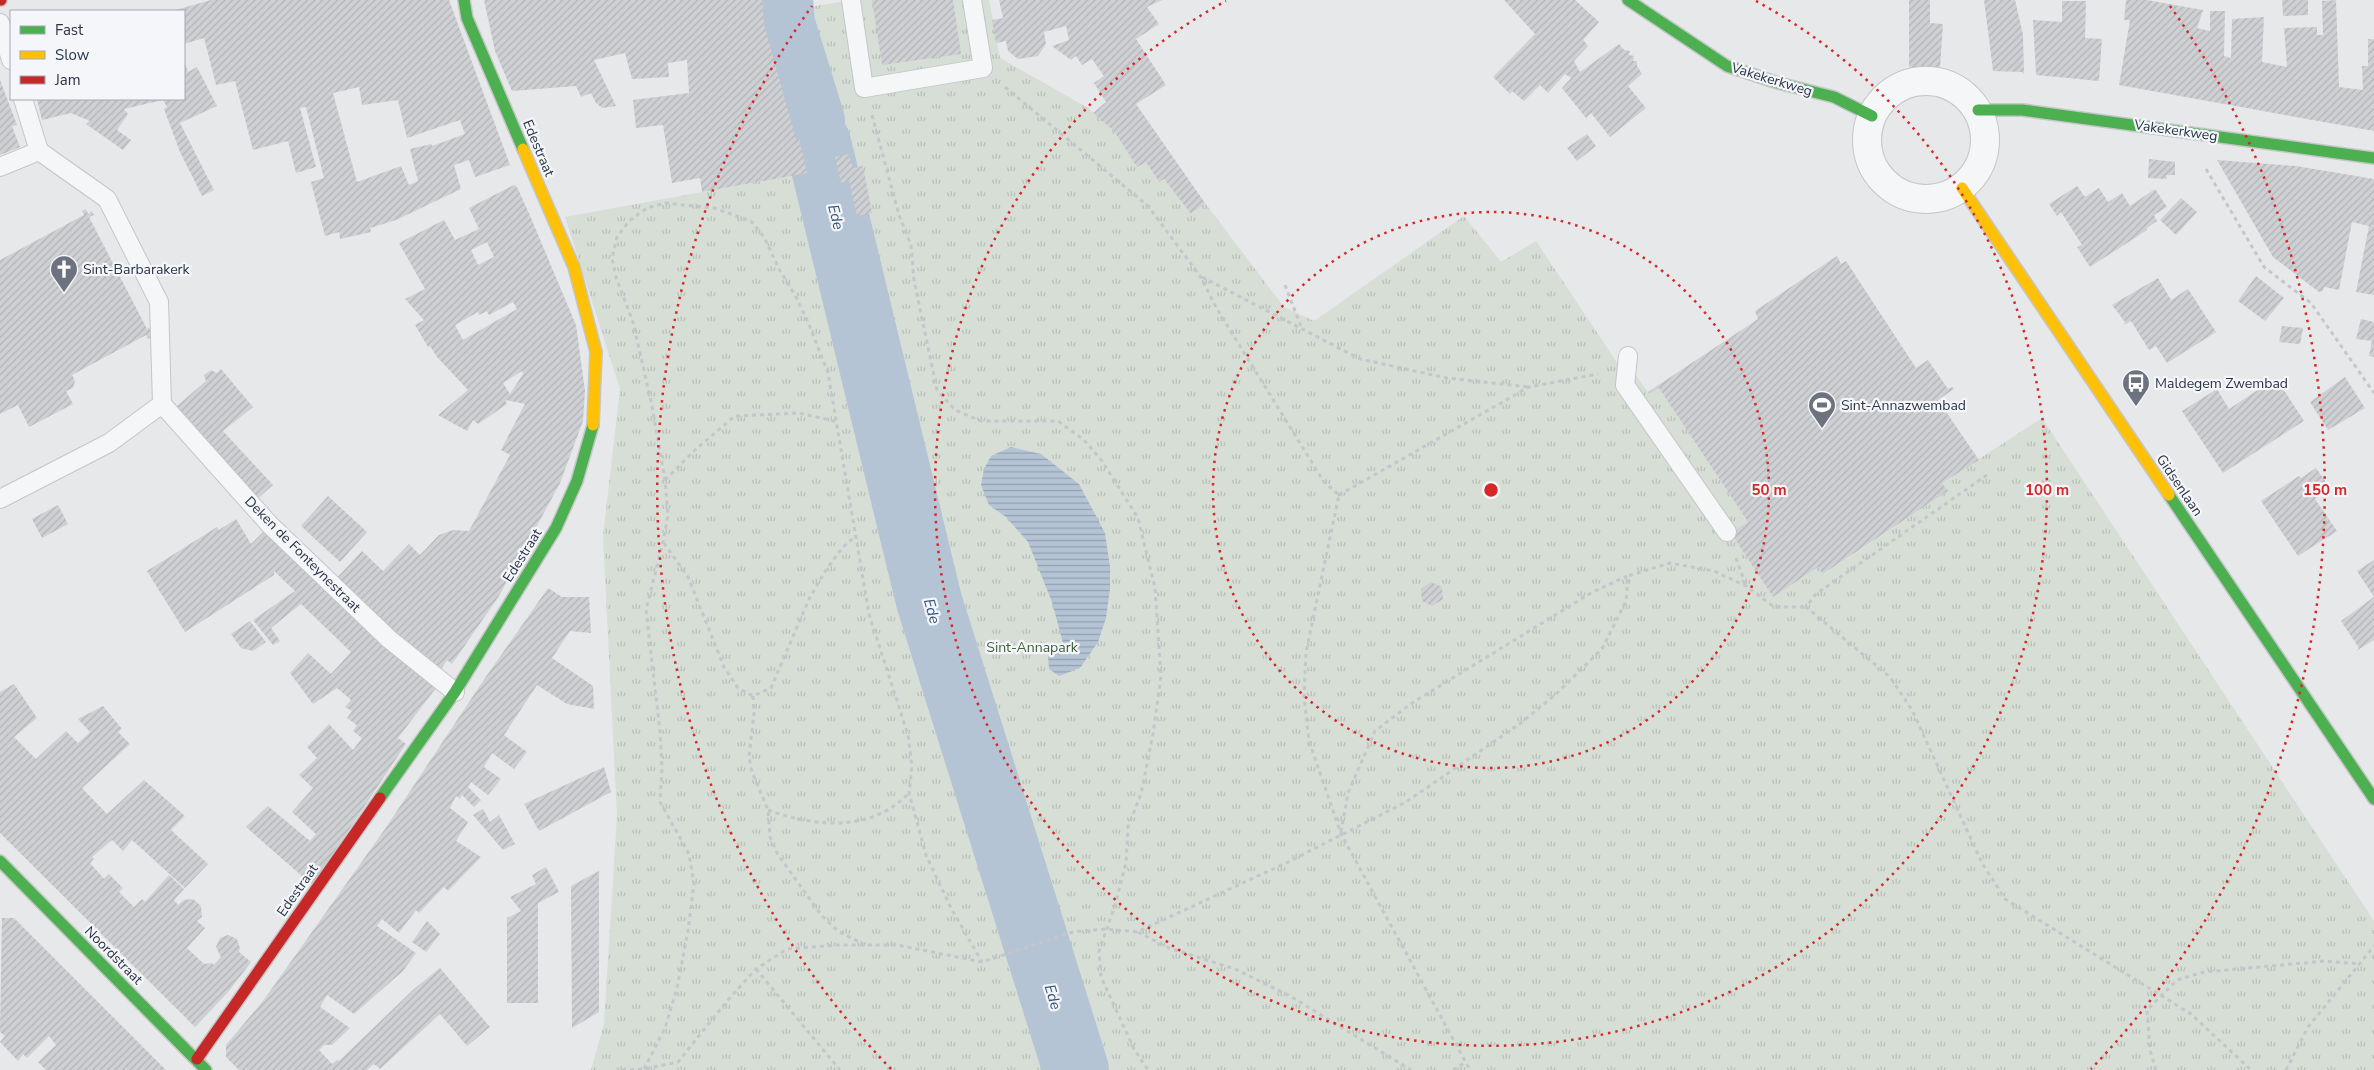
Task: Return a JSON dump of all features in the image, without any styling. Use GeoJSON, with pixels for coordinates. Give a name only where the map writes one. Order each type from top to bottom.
{"type":"FeatureCollection","features":[{"type":"Feature","properties":{"kind":"street","name":"Edestraat"},"geometry":{"type":"LineString","coordinates":[[197,1059],[455,692],[556,528],[577,481],[595,419],[596,352],[574,267],[467,18],[464,0]]}},
{"type":"Feature","properties":{"kind":"street","name":"Vakekerkweg"},"geometry":{"type":"LineString","coordinates":[[1628,0],[1655,20],[1727,66],[1778,83],[1834,97],[1872,116]]}},
{"type":"Feature","properties":{"kind":"street"},"geometry":{"type":"LineString","coordinates":[[1923,80],[1945,83],[1964,93],[1978,110],[1986,131],[1985,152],[1977,172],[1962,188],[1942,198],[1920,199],[1898,192],[1881,179],[1870,160],[1866,137],[1872,116],[1884,98],[1896,89],[1902,85],[1923,80]]}},
{"type":"Feature","properties":{"kind":"street","name":"Vakekerkweg"},"geometry":{"type":"LineString","coordinates":[[1978,110],[2022,110],[2374,158]]}},
{"type":"Feature","properties":{"kind":"street","name":"Gidsenlaan"},"geometry":{"type":"LineString","coordinates":[[1962,188],[2374,799]]}},
{"type":"Feature","properties":{"kind":"street","name":"Noordstraat"},"geometry":{"type":"LineString","coordinates":[[0,862],[206,1070]]}},
{"type":"Feature","properties":{"kind":"lane"},"geometry":{"type":"LineString","coordinates":[[851,0],[864,88],[984,68],[972,0]]}},
{"type":"Feature","properties":{"kind":"lane"},"geometry":{"type":"LineString","coordinates":[[0,23],[10,57]]}},
{"type":"Feature","properties":{"kind":"lane"},"geometry":{"type":"LineString","coordinates":[[0,499],[109,442],[162,404],[159,302],[107,199],[39,152],[23,100]]}},
{"type":"Feature","properties":{"kind":"lane"},"geometry":{"type":"LineString","coordinates":[[0,167],[39,152]]}},
{"type":"Feature","properties":{"kind":"lane"},"geometry":{"type":"LineString","coordinates":[[1628,356],[1625,384],[1727,532]]}},
{"type":"Feature","properties":{"kind":"lane","name":"Deken de Fonteynestraat"},"geometry":{"type":"LineString","coordinates":[[162,404],[270,525],[389,639],[455,692]]}},
{"type":"Feature","properties":{"kind":"path"},"geometry":{"type":"LineString","coordinates":[[984,68],[1148,206],[1200,276],[1217,309],[1324,482],[1339,495]]}},
{"type":"Feature","properties":{"kind":"path"},"geometry":{"type":"LineString","coordinates":[[864,88],[880,138],[899,215],[911,245],[914,280],[937,390],[955,410],[981,421],[1058,421],[1084,440],[1102,461],[1138,518],[1155,588],[1161,676],[1153,734],[1141,794],[1128,827],[1126,863],[1115,905],[1099,951],[1101,977],[1134,1049],[1148,1070]]}},
{"type":"Feature","properties":{"kind":"path"},"geometry":{"type":"LineString","coordinates":[[2200,134],[2206,168],[2264,267],[2311,303],[2374,393]]}},
{"type":"Feature","properties":{"kind":"path"},"geometry":{"type":"LineString","coordinates":[[644,1069],[665,1028],[676,988],[688,931],[694,884],[689,854],[660,802],[662,768],[660,731],[646,610],[668,515],[665,480],[652,406],[633,322],[616,277],[612,258],[617,237],[629,221],[647,208],[665,203],[714,208],[751,221],[764,237],[778,270],[808,322],[828,373],[870,614],[908,736],[912,766],[909,793],[926,855],[951,908],[982,962]]}},
{"type":"Feature","properties":{"kind":"path"},"geometry":{"type":"LineString","coordinates":[[1200,276],[1360,359],[1447,378],[1529,387],[1601,373],[1628,356]]}},
{"type":"Feature","properties":{"kind":"path"},"geometry":{"type":"LineString","coordinates":[[1285,285],[1303,330]]}},
{"type":"Feature","properties":{"kind":"path"},"geometry":{"type":"LineString","coordinates":[[1339,495],[1358,486],[1529,387]]}},
{"type":"Feature","properties":{"kind":"path"},"geometry":{"type":"LineString","coordinates":[[665,480],[696,449],[735,416],[798,413],[838,422]]}},
{"type":"Feature","properties":{"kind":"path"},"geometry":{"type":"LineString","coordinates":[[1806,607],[1816,594],[1987,475]]}},
{"type":"Feature","properties":{"kind":"path"},"geometry":{"type":"LineString","coordinates":[[1339,495],[1306,652],[1304,697],[1309,741],[1341,834],[1470,1070]]}},
{"type":"Feature","properties":{"kind":"path"},"geometry":{"type":"LineString","coordinates":[[753,696],[771,688],[809,599],[826,570],[844,547],[856,536]]}},
{"type":"Feature","properties":{"kind":"path"},"geometry":{"type":"LineString","coordinates":[[663,542],[688,576],[724,667],[738,688],[753,696]]}},
{"type":"Feature","properties":{"kind":"path"},"geometry":{"type":"LineString","coordinates":[[1341,834],[1348,793],[1375,731],[1412,703],[1575,603],[1628,576],[1670,564],[1714,571],[1746,586],[1774,607],[1806,607],[1890,677],[1912,710],[1982,863],[2005,900],[2191,1014],[2251,1070]]}},
{"type":"Feature","properties":{"kind":"path"},"geometry":{"type":"LineString","coordinates":[[1137,932],[1288,862],[1406,802],[1521,723],[1556,694],[1602,649],[1626,601],[1628,576]]}},
{"type":"Feature","properties":{"kind":"path"},"geometry":{"type":"LineString","coordinates":[[753,696],[754,713],[749,757],[752,772],[768,810],[770,836],[778,855],[822,916],[838,932],[863,944]]}},
{"type":"Feature","properties":{"kind":"path"},"geometry":{"type":"LineString","coordinates":[[768,810],[798,819],[841,824],[867,820],[885,813],[909,793]]}},
{"type":"Feature","properties":{"kind":"path"},"geometry":{"type":"LineString","coordinates":[[622,1070],[644,1069],[678,1062],[727,1001],[756,969],[787,949],[863,944],[897,944],[982,962],[994,960],[1072,932],[1106,929],[1137,932],[1169,948],[1235,969],[1290,996],[1411,1070]]}},
{"type":"Feature","properties":{"kind":"path"},"geometry":{"type":"LineString","coordinates":[[2286,1070],[2308,1027],[2374,946]]}},
{"type":"Feature","properties":{"kind":"path"},"geometry":{"type":"LineString","coordinates":[[2156,1070],[2150,1050],[2147,1010],[2177,980],[2204,972],[2325,961],[2359,964]]}},
{"type":"Feature","properties":{"kind":"path"},"geometry":{"type":"LineString","coordinates":[[756,969],[840,1070]]}},
{"type":"Feature","properties":{"kind":"path"},"geometry":{"type":"LineString","coordinates":[[1454,1070],[1466,1062]]}},
{"type":"Feature","properties":{"kind":"green space","name":"Sint-Annapark"},"geometry":{"type":"Polygon","coordinates":[[[762,0],[803,0],[803,8],[852,0],[989,0],[1000,58],[1088,108],[1114,131],[1137,167],[1146,162],[1159,182],[1164,179],[1191,214],[1205,203],[1284,307],[1314,321],[1464,216],[1501,262],[1536,241],[1628,379],[1635,374],[1649,394],[1659,388],[1748,522],[1731,533],[1773,597],[1818,567],[1824,574],[1947,492],[1942,483],[2042,418],[2374,921],[2374,1070],[591,1070],[604,1024],[617,816],[603,536],[620,389],[565,217],[806,173],[799,139],[796,139],[764,24],[762,0]]]}},
{"type":"Feature","properties":{"kind":"water"},"geometry":{"type":"Polygon","coordinates":[[[1011,447],[1041,454],[1079,484],[1105,533],[1110,567],[1110,589],[1106,618],[1098,642],[1080,668],[1059,676],[1049,669],[1048,656],[1063,643],[1052,602],[1028,542],[1006,517],[989,505],[981,485],[984,469],[991,456],[1011,447]]]}},
{"type":"Feature","properties":{"kind":"building"},"geometry":{"type":"Polygon","coordinates":[[[211,0],[449,0],[510,165],[475,177],[469,160],[454,165],[461,189],[396,220],[370,228],[371,232],[340,239],[339,232],[325,236],[311,182],[324,178],[306,107],[300,108],[316,167],[296,173],[288,141],[253,150],[235,81],[216,85],[204,38],[185,44],[185,10],[176,10],[211,0]],[[359,87],[333,93],[357,182],[401,166],[409,185],[418,181],[410,149],[431,144],[432,146],[465,134],[460,120],[407,138],[398,100],[362,105],[359,87]]]}},
{"type":"Feature","properties":{"kind":"building"},"geometry":{"type":"Polygon","coordinates":[[[484,0],[762,0],[764,24],[796,139],[799,139],[807,173],[702,192],[700,178],[672,183],[663,125],[636,128],[633,100],[689,93],[687,60],[668,63],[669,77],[632,79],[625,53],[594,60],[616,106],[602,108],[596,103],[591,93],[581,97],[576,86],[512,91],[495,51],[484,0]]]}},
{"type":"Feature","properties":{"kind":"building"},"geometry":{"type":"Polygon","coordinates":[[[872,0],[953,0],[961,54],[882,65],[872,0]]]}},
{"type":"Feature","properties":{"kind":"building"},"geometry":{"type":"Polygon","coordinates":[[[999,0],[1162,0],[1147,7],[1159,24],[1136,39],[1166,85],[1136,104],[1205,203],[1191,214],[1164,179],[1159,182],[1146,162],[1137,167],[1114,131],[1093,113],[1106,102],[1094,83],[1104,76],[1092,59],[1082,65],[1076,56],[1071,60],[1052,46],[1069,40],[1066,26],[1044,32],[1046,44],[1038,56],[1018,59],[1008,51],[1006,41],[996,43],[992,20],[1003,18],[999,0]]]}},
{"type":"Feature","properties":{"kind":"building"},"geometry":{"type":"Polygon","coordinates":[[[1504,0],[1575,0],[1599,22],[1583,40],[1588,46],[1574,61],[1580,72],[1619,44],[1624,50],[1630,51],[1629,55],[1634,56],[1633,61],[1637,61],[1637,66],[1642,74],[1628,86],[1646,108],[1610,137],[1591,113],[1586,118],[1562,88],[1571,78],[1565,74],[1548,93],[1540,85],[1524,101],[1512,91],[1510,94],[1493,77],[1535,34],[1504,0]]]}},
{"type":"Feature","properties":{"kind":"building"},"geometry":{"type":"Polygon","coordinates":[[[1909,0],[1930,0],[1930,23],[1943,24],[1940,68],[1909,67],[1909,0]]]}},
{"type":"Feature","properties":{"kind":"building"},"geometry":{"type":"Polygon","coordinates":[[[1984,0],[2015,0],[2023,35],[2024,74],[2022,72],[1993,71],[1984,0]]]}},
{"type":"Feature","properties":{"kind":"building"},"geometry":{"type":"Polygon","coordinates":[[[2126,0],[2147,0],[2203,10],[2197,28],[2210,31],[2210,11],[2225,11],[2224,56],[2231,58],[2232,19],[2264,17],[2262,62],[2287,67],[2284,28],[2317,27],[2317,35],[2323,35],[2322,1],[2336,0],[2339,87],[2363,90],[2362,66],[2368,66],[2368,39],[2374,39],[2374,131],[2119,85],[2130,20],[2124,20],[2126,0]]]}},
{"type":"Feature","properties":{"kind":"building"},"geometry":{"type":"Polygon","coordinates":[[[2282,0],[2308,0],[2308,15],[2283,16],[2282,0]]]}},
{"type":"Feature","properties":{"kind":"building"},"geometry":{"type":"Polygon","coordinates":[[[2062,1],[2086,1],[2085,38],[2102,39],[2099,81],[2036,75],[2033,20],[2062,22],[2062,1]]]}},
{"type":"Feature","properties":{"kind":"building"},"geometry":{"type":"Polygon","coordinates":[[[185,63],[188,72],[197,67],[217,106],[180,123],[214,190],[202,196],[180,152],[164,109],[167,107],[163,100],[185,100],[185,63]]]}},
{"type":"Feature","properties":{"kind":"building"},"geometry":{"type":"Polygon","coordinates":[[[0,80],[17,125],[12,126],[20,147],[0,155],[0,80]]]}},
{"type":"Feature","properties":{"kind":"building"},"geometry":{"type":"Polygon","coordinates":[[[37,100],[163,100],[124,109],[128,114],[117,130],[131,140],[123,150],[86,124],[90,121],[71,113],[42,120],[37,100]]]}},
{"type":"Feature","properties":{"kind":"building"},"geometry":{"type":"Polygon","coordinates":[[[1587,134],[1596,146],[1577,161],[1567,148],[1587,134]]]}},
{"type":"Feature","properties":{"kind":"building"},"geometry":{"type":"Polygon","coordinates":[[[849,154],[853,168],[863,166],[872,213],[857,216],[849,181],[841,183],[835,157],[849,154]]]}},
{"type":"Feature","properties":{"kind":"building"},"geometry":{"type":"Polygon","coordinates":[[[2149,159],[2175,162],[2175,175],[2166,175],[2167,179],[2148,178],[2149,159]]]}},
{"type":"Feature","properties":{"kind":"building"},"geometry":{"type":"Polygon","coordinates":[[[2217,160],[2296,166],[2374,179],[2374,295],[2356,292],[2369,226],[2352,222],[2339,290],[2324,287],[2323,291],[2319,292],[2273,257],[2217,160]]]}},
{"type":"Feature","properties":{"kind":"building"},"geometry":{"type":"Polygon","coordinates":[[[514,185],[517,187],[576,325],[585,391],[583,421],[560,483],[499,596],[452,664],[447,660],[440,671],[335,580],[362,551],[383,571],[409,544],[420,555],[439,535],[453,530],[469,531],[510,455],[501,450],[525,404],[505,400],[507,404],[478,424],[473,420],[467,431],[438,415],[468,390],[437,357],[430,346],[428,347],[415,325],[424,320],[405,299],[425,289],[399,243],[444,220],[455,240],[479,229],[469,208],[514,185]],[[487,242],[471,250],[478,265],[494,257],[487,242]],[[513,302],[489,315],[487,311],[479,315],[478,312],[455,325],[463,340],[517,309],[513,302]],[[522,371],[503,383],[510,394],[523,374],[522,371]]]}},
{"type":"Feature","properties":{"kind":"building"},"geometry":{"type":"Polygon","coordinates":[[[2077,186],[2085,197],[2099,188],[2108,202],[2122,193],[2130,206],[2155,189],[2167,207],[2154,215],[2157,221],[2147,230],[2090,267],[2077,247],[2082,245],[2061,212],[2057,216],[2049,204],[2077,186]]]}},
{"type":"Feature","properties":{"kind":"building"},"geometry":{"type":"Polygon","coordinates":[[[2181,198],[2197,212],[2176,235],[2160,220],[2181,198]]]}},
{"type":"Feature","properties":{"kind":"building","name":"Sint-Barbarakerk"},"geometry":{"type":"Polygon","coordinates":[[[86,209],[88,214],[92,211],[94,215],[89,217],[147,329],[151,327],[153,331],[149,333],[151,337],[148,339],[146,335],[72,375],[75,381],[73,388],[66,391],[73,404],[29,427],[18,405],[0,414],[0,260],[84,215],[82,211],[86,209]]]}},
{"type":"Feature","properties":{"kind":"building","name":"Sint-Annazwembad"},"geometry":{"type":"Polygon","coordinates":[[[1837,256],[1841,264],[1846,261],[1916,368],[1928,360],[1948,389],[1952,387],[1954,389],[1938,400],[1979,460],[1942,483],[1948,491],[1823,574],[1818,567],[1773,597],[1731,533],[1748,522],[1659,388],[1649,394],[1648,392],[1758,319],[1755,311],[1837,256]]]}},
{"type":"Feature","properties":{"kind":"building"},"geometry":{"type":"Polygon","coordinates":[[[2256,276],[2284,298],[2265,321],[2238,301],[2256,276]]]}},
{"type":"Feature","properties":{"kind":"building"},"geometry":{"type":"Polygon","coordinates":[[[2158,278],[2171,300],[2188,289],[2216,332],[2167,363],[2156,346],[2149,350],[2131,321],[2124,325],[2125,322],[2112,305],[2158,278]]]}},
{"type":"Feature","properties":{"kind":"building"},"geometry":{"type":"Polygon","coordinates":[[[2361,319],[2374,322],[2374,357],[2369,356],[2372,341],[2356,339],[2361,319]]]}},
{"type":"Feature","properties":{"kind":"building"},"geometry":{"type":"Polygon","coordinates":[[[2282,326],[2303,328],[2300,344],[2279,342],[2282,326]]]}},
{"type":"Feature","properties":{"kind":"building"},"geometry":{"type":"Polygon","coordinates":[[[221,369],[253,407],[223,431],[273,485],[256,500],[177,406],[206,381],[204,375],[211,370],[217,373],[221,369]]]}},
{"type":"Feature","properties":{"kind":"building"},"geometry":{"type":"Polygon","coordinates":[[[2345,377],[2365,408],[2328,430],[2310,402],[2345,377]]]}},
{"type":"Feature","properties":{"kind":"building"},"geometry":{"type":"Polygon","coordinates":[[[2276,378],[2304,421],[2223,473],[2182,411],[2217,389],[2229,409],[2276,378]]]}},
{"type":"Feature","properties":{"kind":"building"},"geometry":{"type":"Polygon","coordinates":[[[2316,468],[2330,488],[2315,499],[2337,531],[2298,556],[2261,501],[2299,476],[2301,478],[2316,468]]]}},
{"type":"Feature","properties":{"kind":"building"},"geometry":{"type":"Polygon","coordinates":[[[328,496],[367,532],[340,562],[301,526],[328,496]]]}},
{"type":"Feature","properties":{"kind":"building"},"geometry":{"type":"Polygon","coordinates":[[[58,505],[68,524],[42,538],[32,519],[58,505]]]}},
{"type":"Feature","properties":{"kind":"building"},"geometry":{"type":"Polygon","coordinates":[[[236,519],[251,544],[265,530],[396,656],[436,688],[398,738],[406,744],[312,885],[246,827],[268,806],[310,841],[316,834],[292,812],[313,788],[299,775],[317,758],[307,747],[329,724],[353,750],[362,738],[353,731],[357,725],[347,718],[352,711],[345,707],[351,700],[337,688],[313,704],[290,673],[308,653],[331,674],[351,652],[301,604],[271,628],[280,641],[273,645],[253,620],[295,591],[274,571],[274,575],[185,632],[147,571],[217,527],[219,530],[236,519]]]}},
{"type":"Feature","properties":{"kind":"building"},"geometry":{"type":"Polygon","coordinates":[[[2374,560],[2374,597],[2357,571],[2374,560]]]}},
{"type":"Feature","properties":{"kind":"building"},"geometry":{"type":"Polygon","coordinates":[[[1431,582],[1442,587],[1443,599],[1432,606],[1422,601],[1421,589],[1431,582]]]}},
{"type":"Feature","properties":{"kind":"building"},"geometry":{"type":"Polygon","coordinates":[[[548,588],[562,597],[589,597],[591,633],[570,631],[552,658],[593,686],[594,709],[567,704],[537,685],[504,735],[527,752],[514,769],[492,753],[484,767],[501,779],[488,795],[471,782],[468,787],[481,800],[474,807],[462,795],[460,799],[456,796],[450,808],[468,822],[456,841],[481,857],[448,891],[444,887],[419,913],[416,910],[399,933],[382,919],[377,926],[416,953],[403,971],[354,1014],[327,995],[320,1007],[350,1028],[332,1045],[324,1045],[319,1050],[332,1064],[337,1060],[339,1061],[415,988],[440,968],[490,1027],[467,1046],[440,1014],[380,1069],[374,1064],[367,1070],[239,1070],[226,1057],[226,1045],[263,1001],[385,829],[483,681],[548,588]]]}},
{"type":"Feature","properties":{"kind":"building"},"geometry":{"type":"Polygon","coordinates":[[[2374,597],[2374,640],[2356,651],[2359,648],[2341,621],[2374,597]]]}},
{"type":"Feature","properties":{"kind":"building"},"geometry":{"type":"Polygon","coordinates":[[[250,621],[266,642],[253,651],[241,648],[231,634],[250,621]]]}},
{"type":"Feature","properties":{"kind":"building"},"geometry":{"type":"Polygon","coordinates":[[[14,684],[37,718],[14,737],[36,759],[66,731],[78,743],[90,732],[78,719],[103,706],[122,729],[118,732],[130,744],[82,788],[107,814],[144,780],[185,816],[171,830],[208,864],[185,888],[132,840],[123,851],[112,840],[92,857],[94,859],[90,863],[104,879],[109,874],[123,888],[119,892],[134,907],[142,899],[145,902],[169,875],[184,889],[174,900],[178,905],[184,900],[193,899],[201,906],[202,917],[197,921],[205,928],[187,948],[204,964],[212,963],[214,965],[221,957],[216,947],[220,938],[228,935],[237,939],[240,948],[239,952],[251,962],[229,991],[195,1027],[0,833],[0,692],[14,684]]]}},
{"type":"Feature","properties":{"kind":"building"},"geometry":{"type":"Polygon","coordinates":[[[604,767],[611,792],[539,831],[524,804],[604,767]]]}},
{"type":"Feature","properties":{"kind":"building"},"geometry":{"type":"Polygon","coordinates":[[[483,809],[490,822],[499,815],[515,844],[503,850],[473,815],[483,809]]]}},
{"type":"Feature","properties":{"kind":"building"},"geometry":{"type":"Polygon","coordinates":[[[546,867],[559,892],[538,903],[538,1003],[507,1003],[507,918],[521,911],[510,897],[536,884],[532,875],[546,867]]]}},
{"type":"Feature","properties":{"kind":"building"},"geometry":{"type":"Polygon","coordinates":[[[599,871],[599,1012],[572,1028],[571,886],[599,871]]]}},
{"type":"Feature","properties":{"kind":"building"},"geometry":{"type":"Polygon","coordinates":[[[2,918],[14,918],[166,1070],[46,1070],[38,1062],[56,1045],[49,1036],[27,1058],[23,1054],[18,1061],[0,1042],[5,1036],[0,1032],[2,918]]]}},
{"type":"Feature","properties":{"kind":"building"},"geometry":{"type":"Polygon","coordinates":[[[427,921],[440,934],[426,952],[412,942],[427,921]]]}},
{"type":"Feature","properties":{"kind":"waterway","name":"Ede"},"geometry":{"type":"LineString","coordinates":[[780,0],[782,24],[812,121]]}},
{"type":"Feature","properties":{"kind":"waterway","name":"Ede"},"geometry":{"type":"LineString","coordinates":[[818,143],[929,601],[1076,1070]]}},
{"type":"Feature","properties":{"kind":"traffic: fast"},"geometry":{"type":"LineString","coordinates":[[464,0],[467,18],[523,149]]}},
{"type":"Feature","properties":{"kind":"traffic: fast"},"geometry":{"type":"LineString","coordinates":[[1628,0],[1727,66],[1778,83],[1834,97],[1872,116]]}},
{"type":"Feature","properties":{"kind":"traffic: fast"},"geometry":{"type":"LineString","coordinates":[[1978,110],[2022,110],[2374,158]]}},
{"type":"Feature","properties":{"kind":"traffic: fast"},"geometry":{"type":"LineString","coordinates":[[380,798],[455,692],[556,528],[577,481],[593,425]]}},
{"type":"Feature","properties":{"kind":"traffic: fast"},"geometry":{"type":"LineString","coordinates":[[2169,495],[2374,799]]}},
{"type":"Feature","properties":{"kind":"traffic: fast"},"geometry":{"type":"LineString","coordinates":[[0,861],[206,1070]]}},
{"type":"Feature","properties":{"kind":"traffic: slow"},"geometry":{"type":"LineString","coordinates":[[523,149],[574,267],[596,352],[593,425]]}},
{"type":"Feature","properties":{"kind":"traffic: slow"},"geometry":{"type":"LineString","coordinates":[[1962,188],[2169,495]]}},
{"type":"Feature","properties":{"kind":"traffic: jam"},"geometry":{"type":"LineString","coordinates":[[197,1059],[380,798]]}},
{"type":"Feature","properties":{"kind":"place","name":"Sint-Barbarakerk"},"geometry":{"type":"Point","coordinates":[64,293]}},
{"type":"Feature","properties":{"kind":"place","name":"Maldegem Zwembad"},"geometry":{"type":"Point","coordinates":[2136,407]}},
{"type":"Feature","properties":{"kind":"place","name":"Sint-Annazwembad"},"geometry":{"type":"Point","coordinates":[1822,429]}}]}
